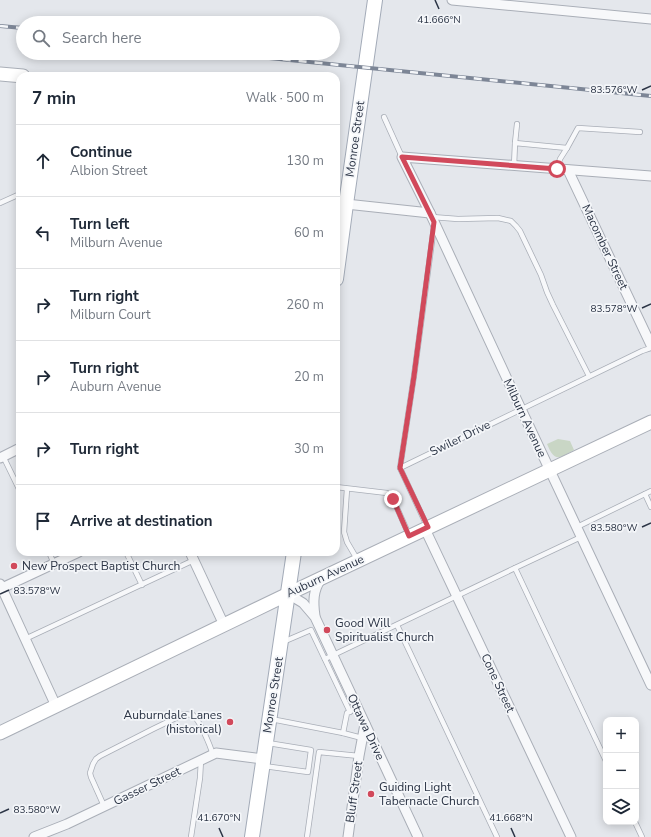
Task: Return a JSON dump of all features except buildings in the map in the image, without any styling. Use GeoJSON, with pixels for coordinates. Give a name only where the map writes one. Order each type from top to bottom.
{"type":"FeatureCollection","features":[{"type":"Feature","properties":{"kind":"main road","name":"Monroe Street"},"geometry":{"type":"LineString","coordinates":[[340,249],[375,0]]}},
{"type":"Feature","properties":{"kind":"main road","name":"Monroe Street"},"geometry":{"type":"LineString","coordinates":[[252,837],[293,556]]}},
{"type":"Feature","properties":{"kind":"street"},"geometry":{"type":"LineString","coordinates":[[452,0],[505,3],[651,19]]}},
{"type":"Feature","properties":{"kind":"street"},"geometry":{"type":"LineString","coordinates":[[0,74],[16,75]]}},
{"type":"Feature","properties":{"kind":"street"},"geometry":{"type":"LineString","coordinates":[[405,157],[651,176]]}},
{"type":"Feature","properties":{"kind":"street","name":"Milburn Avenue"},"geometry":{"type":"LineString","coordinates":[[405,157],[521,409],[651,685]]}},
{"type":"Feature","properties":{"kind":"street","name":"Macomber Street"},"geometry":{"type":"LineString","coordinates":[[568,170],[651,346]]}},
{"type":"Feature","properties":{"kind":"street"},"geometry":{"type":"LineString","coordinates":[[346,204],[432,217]]}},
{"type":"Feature","properties":{"kind":"street","name":"Auburn Avenue"},"geometry":{"type":"LineString","coordinates":[[0,733],[321,578],[651,422]]}},
{"type":"Feature","properties":{"kind":"street"},"geometry":{"type":"LineString","coordinates":[[2,457],[16,450]]}},
{"type":"Feature","properties":{"kind":"street","name":"Cone Street"},"geometry":{"type":"LineString","coordinates":[[426,528],[571,837]]}},
{"type":"Feature","properties":{"kind":"street"},"geometry":{"type":"LineString","coordinates":[[56,706],[1,586],[71,556]]}},
{"type":"Feature","properties":{"kind":"street"},"geometry":{"type":"LineString","coordinates":[[192,556],[224,625]]}},
{"type":"Feature","properties":{"kind":"street","name":"Ottawa Drive"},"geometry":{"type":"LineString","coordinates":[[321,578],[316,585],[313,600],[315,629],[354,710],[365,724],[418,837]]}},
{"type":"Feature","properties":{"kind":"street","name":"Ottawa Drive"},"geometry":{"type":"LineString","coordinates":[[288,594],[303,603],[315,617]]}},
{"type":"Feature","properties":{"kind":"street","name":"Bluff Street"},"geometry":{"type":"LineString","coordinates":[[348,837],[365,724]]}},
{"type":"Feature","properties":{"kind":"street","name":"Gasser Street"},"geometry":{"type":"LineString","coordinates":[[34,837],[67,824],[216,753],[263,762]]}},
{"type":"Feature","properties":{"kind":"lane"},"geometry":{"type":"LineString","coordinates":[[384,117],[405,157]]}},
{"type":"Feature","properties":{"kind":"lane"},"geometry":{"type":"LineString","coordinates":[[514,166],[517,124]]}},
{"type":"Feature","properties":{"kind":"lane"},"geometry":{"type":"LineString","coordinates":[[557,169],[560,159],[578,128],[640,132]]}},
{"type":"Feature","properties":{"kind":"lane"},"geometry":{"type":"LineString","coordinates":[[515,143],[567,148]]}},
{"type":"Feature","properties":{"kind":"lane"},"geometry":{"type":"LineString","coordinates":[[0,203],[16,196]]}},
{"type":"Feature","properties":{"kind":"lane"},"geometry":{"type":"LineString","coordinates":[[426,528],[400,468],[414,376],[432,217],[458,219],[498,218],[511,221],[516,226],[542,275],[547,292],[589,376]]}},
{"type":"Feature","properties":{"kind":"lane","name":"Swiler Drive"},"geometry":{"type":"LineString","coordinates":[[400,468],[651,346]]}},
{"type":"Feature","properties":{"kind":"lane"},"geometry":{"type":"LineString","coordinates":[[2,457],[16,483]]}},
{"type":"Feature","properties":{"kind":"lane"},"geometry":{"type":"LineString","coordinates":[[340,488],[387,493],[393,499],[409,536]]}},
{"type":"Feature","properties":{"kind":"lane"},"geometry":{"type":"LineString","coordinates":[[347,489],[344,532],[358,561]]}},
{"type":"Feature","properties":{"kind":"lane"},"geometry":{"type":"LineString","coordinates":[[577,527],[651,491]]}},
{"type":"Feature","properties":{"kind":"lane"},"geometry":{"type":"LineString","coordinates":[[645,494],[651,507]]}},
{"type":"Feature","properties":{"kind":"lane"},"geometry":{"type":"LineString","coordinates":[[329,657],[581,537]]}},
{"type":"Feature","properties":{"kind":"lane"},"geometry":{"type":"LineString","coordinates":[[51,556],[54,564]]}},
{"type":"Feature","properties":{"kind":"lane"},"geometry":{"type":"LineString","coordinates":[[128,556],[142,585]]}},
{"type":"Feature","properties":{"kind":"lane"},"geometry":{"type":"LineString","coordinates":[[26,639],[142,585],[192,556]]}},
{"type":"Feature","properties":{"kind":"lane"},"geometry":{"type":"LineString","coordinates":[[515,568],[603,755]]}},
{"type":"Feature","properties":{"kind":"lane"},"geometry":{"type":"LineString","coordinates":[[397,624],[498,837]]}},
{"type":"Feature","properties":{"kind":"lane"},"geometry":{"type":"LineString","coordinates":[[281,643],[315,629]]}},
{"type":"Feature","properties":{"kind":"lane"},"geometry":{"type":"LineString","coordinates":[[343,733],[347,713],[354,710]]}},
{"type":"Feature","properties":{"kind":"lane"},"geometry":{"type":"LineString","coordinates":[[104,806],[90,773],[96,759],[184,714],[193,714],[198,720],[213,754]]}},
{"type":"Feature","properties":{"kind":"lane"},"geometry":{"type":"LineString","coordinates":[[269,718],[362,738]]}},
{"type":"Feature","properties":{"kind":"lane"},"geometry":{"type":"LineString","coordinates":[[266,743],[319,752],[359,756]]}},
{"type":"Feature","properties":{"kind":"lane"},"geometry":{"type":"LineString","coordinates":[[263,762],[308,772],[311,750]]}},
{"type":"Feature","properties":{"kind":"lane"},"geometry":{"type":"LineString","coordinates":[[307,837],[319,752]]}},
{"type":"Feature","properties":{"kind":"lane"},"geometry":{"type":"LineString","coordinates":[[191,837],[201,760]]}},
{"type":"Feature","properties":{"kind":"lane"},"geometry":{"type":"LineString","coordinates":[[636,825],[642,837]]}},
{"type":"Feature","properties":{"kind":"green space"},"geometry":{"type":"Polygon","coordinates":[[[558,439],[570,441],[574,450],[561,457],[552,454],[547,444],[558,439]]]}},
{"type":"Feature","properties":{"kind":"railway"},"geometry":{"type":"LineString","coordinates":[[0,26],[16,27]]}},
{"type":"Feature","properties":{"kind":"railway"},"geometry":{"type":"LineString","coordinates":[[289,60],[651,96]]}},
{"type":"Feature","properties":{"kind":"place","name":"New Prospect Baptist Church"},"geometry":{"type":"Point","coordinates":[14,566]}},
{"type":"Feature","properties":{"kind":"place","name":"Good Will Spiritualist Church"},"geometry":{"type":"Point","coordinates":[327,630]}},
{"type":"Feature","properties":{"kind":"place","name":"Auburndale Lanes (historical)"},"geometry":{"type":"Point","coordinates":[230,722]}},
{"type":"Feature","properties":{"kind":"place","name":"Guiding Light Tabernacle Church"},"geometry":{"type":"Point","coordinates":[371,794]}},
{"type":"Feature","properties":{"kind":"route"},"geometry":{"type":"LineString","coordinates":[[393,499],[409,536],[428,527],[400,468],[414,376],[434,222],[402,157],[557,169]]}}]}
